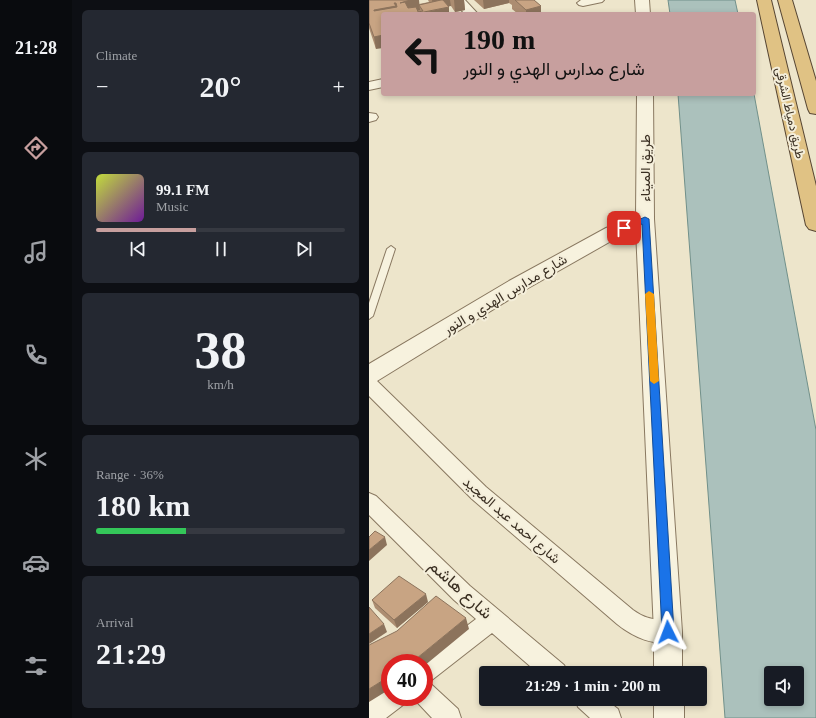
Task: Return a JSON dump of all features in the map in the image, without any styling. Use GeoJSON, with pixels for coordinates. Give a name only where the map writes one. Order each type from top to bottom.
{"type":"FeatureCollection","features":[{"type":"Feature","properties":{"kind":"highway","name":"طريق دمياط الشرقى"},"geometry":{"type":"LineString","coordinates":[[764,0],[816,225]]}},
{"type":"Feature","properties":{"kind":"highway","name":"طريق دمياط الشرقى"},"geometry":{"type":"LineString","coordinates":[[785,0],[816,109]]}},
{"type":"Feature","properties":{"kind":"highway"},"geometry":{"type":"LineString","coordinates":[[777,60],[802,60]]}},
{"type":"Feature","properties":{"kind":"street"},"geometry":{"type":"LineString","coordinates":[[458,0],[470,12]]}},
{"type":"Feature","properties":{"kind":"street"},"geometry":{"type":"LineString","coordinates":[[583,3],[598,0]]}},
{"type":"Feature","properties":{"kind":"street"},"geometry":{"type":"LineString","coordinates":[[642,0],[643,12]]}},
{"type":"Feature","properties":{"kind":"street"},"geometry":{"type":"LineString","coordinates":[[369,86],[381,83]]}},
{"type":"Feature","properties":{"kind":"street","name":"طريق الميناء"},"geometry":{"type":"LineString","coordinates":[[645,96],[645,219],[668,632],[668,666]]}},
{"type":"Feature","properties":{"kind":"street","name":"شارع مدارس الهدي و النور"},"geometry":{"type":"LineString","coordinates":[[369,375],[516,286],[613,232],[645,219]]}},
{"type":"Feature","properties":{"kind":"street","name":"شارع احمد عبد المجيد"},"geometry":{"type":"LineString","coordinates":[[369,385],[479,493],[625,617],[638,626],[653,632],[668,632]]}},
{"type":"Feature","properties":{"kind":"street","name":"شارع هاشم"},"geometry":{"type":"LineString","coordinates":[[369,502],[462,593],[548,666]]}},
{"type":"Feature","properties":{"kind":"street"},"geometry":{"type":"LineString","coordinates":[[433,666],[493,619]]}},
{"type":"Feature","properties":{"kind":"street"},"geometry":{"type":"LineString","coordinates":[[433,702],[449,718]]}},
{"type":"Feature","properties":{"kind":"street"},"geometry":{"type":"LineString","coordinates":[[369,716],[382,706]]}},
{"type":"Feature","properties":{"kind":"street"},"geometry":{"type":"LineString","coordinates":[[595,706],[609,718]]}},
{"type":"Feature","properties":{"kind":"street"},"geometry":{"type":"LineString","coordinates":[[669,706],[669,718]]}},
{"type":"Feature","properties":{"kind":"lane"},"geometry":{"type":"LineString","coordinates":[[369,316],[391,249]]}},
{"type":"Feature","properties":{"kind":"water"},"geometry":{"type":"Polygon","coordinates":[[[668,0],[735,0],[738,12],[670,12],[668,0]]]}},
{"type":"Feature","properties":{"kind":"water"},"geometry":{"type":"Polygon","coordinates":[[[678,96],[754,96],[816,430],[816,718],[725,718],[678,96]]]}},
{"type":"Feature","properties":{"kind":"building"},"geometry":{"type":"Polygon","coordinates":[[[369,0],[410,0],[400,3],[405,2],[408,8],[416,7],[418,12],[381,12],[381,35],[374,37],[369,23],[369,0]],[[394,3],[396,6],[374,11],[397,7],[396,3],[394,3]]]}},
{"type":"Feature","properties":{"kind":"building"},"geometry":{"type":"Polygon","coordinates":[[[443,0],[449,7],[418,12],[423,11],[419,5],[443,0]]]}},
{"type":"Feature","properties":{"kind":"building"},"geometry":{"type":"Polygon","coordinates":[[[515,0],[534,0],[541,6],[526,10],[515,0]]]}},
{"type":"Feature","properties":{"kind":"building"},"geometry":{"type":"Polygon","coordinates":[[[375,531],[385,537],[369,550],[369,537],[375,531]]]}},
{"type":"Feature","properties":{"kind":"building"},"geometry":{"type":"Polygon","coordinates":[[[399,576],[426,594],[394,620],[372,600],[399,576]]]}},
{"type":"Feature","properties":{"kind":"building"},"geometry":{"type":"Polygon","coordinates":[[[436,596],[466,618],[422,654],[381,654],[381,682],[369,689],[369,645],[397,631],[436,596]]]}},
{"type":"Feature","properties":{"kind":"building"},"geometry":{"type":"Polygon","coordinates":[[[369,607],[384,624],[369,634],[369,607]]]}},
{"type":"Feature","properties":{"kind":"slow traffic"},"geometry":{"type":"LineString","coordinates":[[649,294],[654,381]]}},
{"type":"Feature","properties":{"kind":"route"},"geometry":{"type":"LineString","coordinates":[[624,228],[645,219],[668,632]]}}]}
